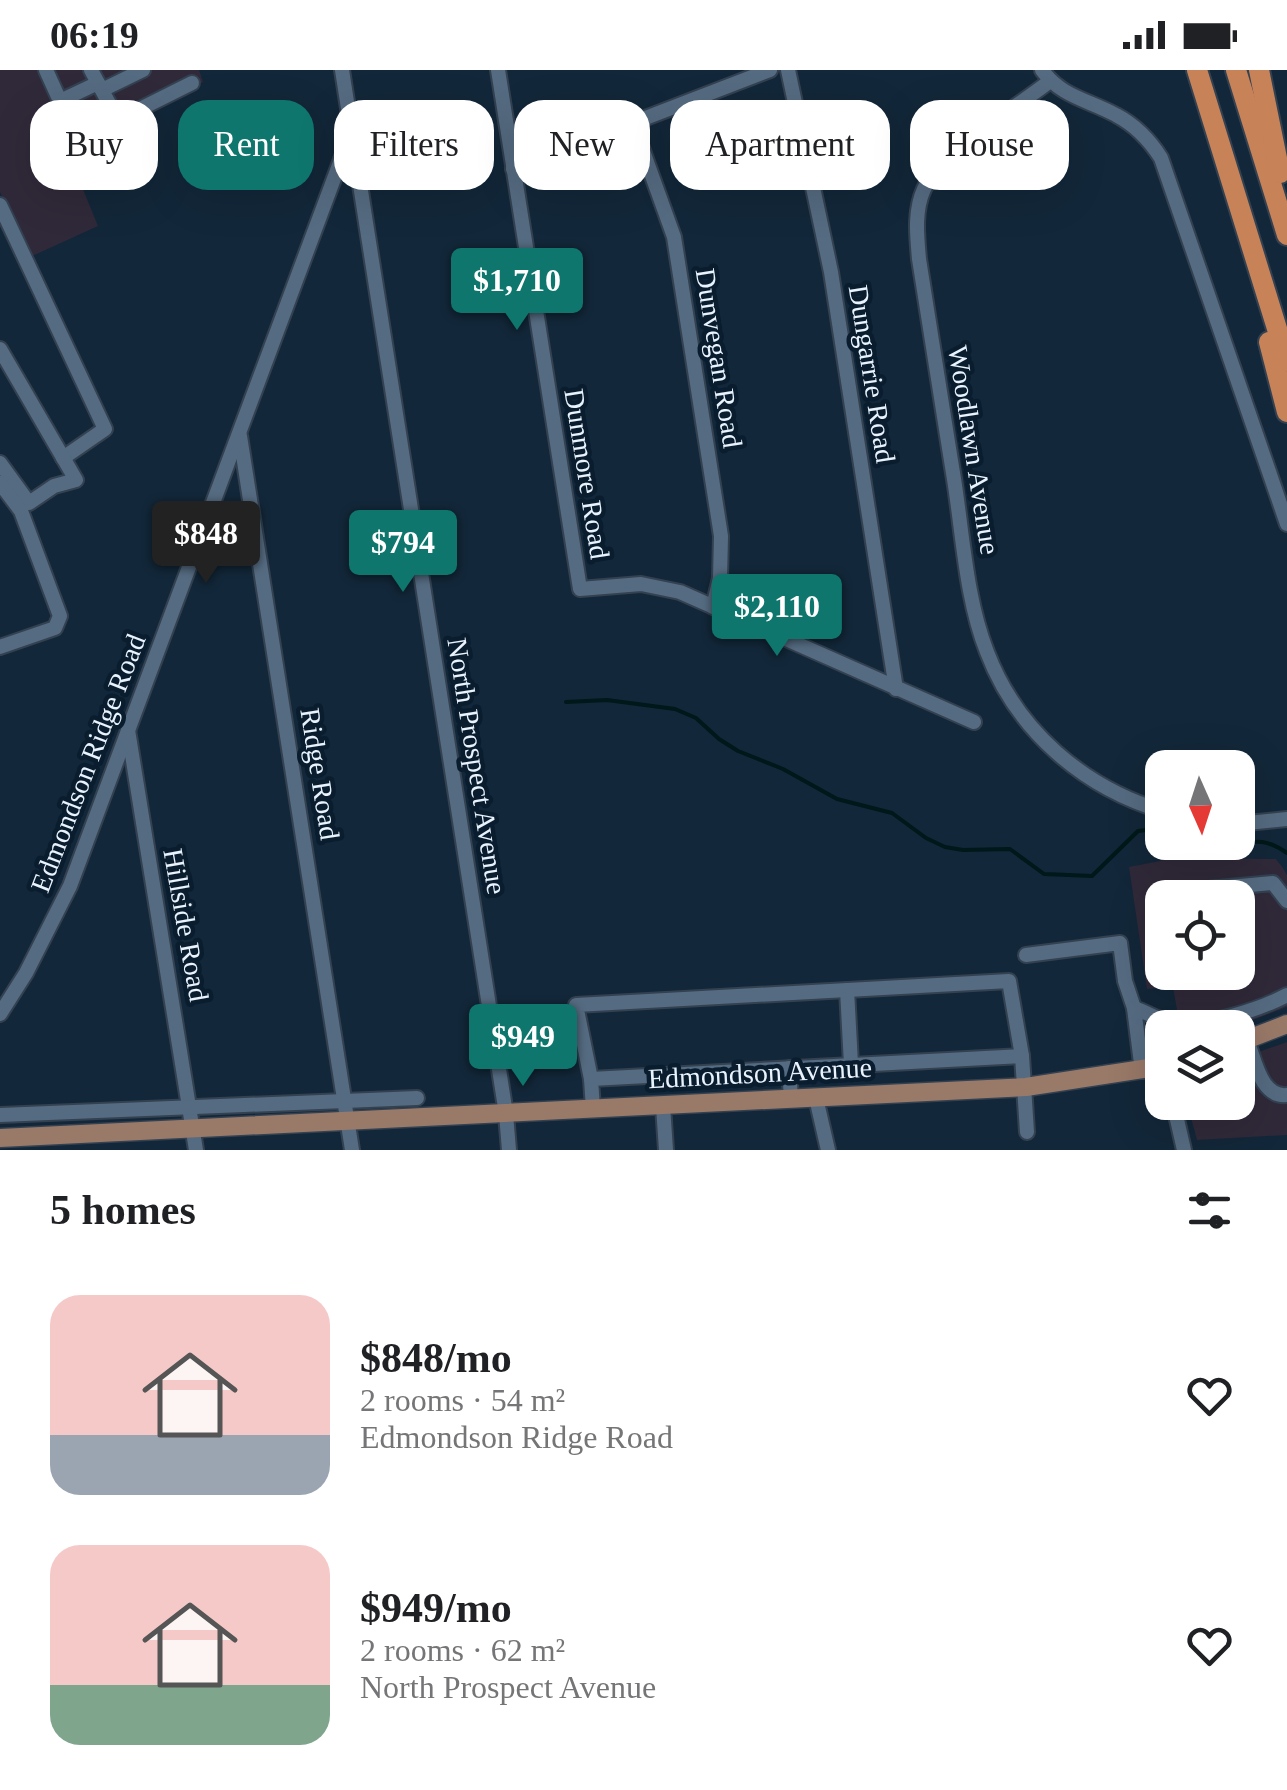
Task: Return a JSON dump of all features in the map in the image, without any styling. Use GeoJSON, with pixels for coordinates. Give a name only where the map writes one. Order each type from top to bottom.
{"type":"FeatureCollection","features":[{"type":"Feature","properties":{"kind":"highway"},"geometry":{"type":"LineString","coordinates":[[1196,70],[1287,361]]}},
{"type":"Feature","properties":{"kind":"highway"},"geometry":{"type":"LineString","coordinates":[[1236,70],[1287,235]]}},
{"type":"Feature","properties":{"kind":"highway"},"geometry":{"type":"LineString","coordinates":[[1259,70],[1287,209]]}},
{"type":"Feature","properties":{"kind":"highway"},"geometry":{"type":"LineString","coordinates":[[1242,218],[1287,412]]}},
{"type":"Feature","properties":{"kind":"main road"},"geometry":{"type":"LineString","coordinates":[[1255,1037],[1287,1024]]}},
{"type":"Feature","properties":{"kind":"main road","name":"Edmondson Avenue"},"geometry":{"type":"LineString","coordinates":[[0,1138],[1026,1087],[1145,1069]]}},
{"type":"Feature","properties":{"kind":"street"},"geometry":{"type":"LineString","coordinates":[[46,70],[60,101],[97,81],[143,70]]}},
{"type":"Feature","properties":{"kind":"street","name":"North Prospect Avenue"},"geometry":{"type":"LineString","coordinates":[[342,70],[348,100]]}},
{"type":"Feature","properties":{"kind":"street","name":"Dunmore Road"},"geometry":{"type":"LineString","coordinates":[[498,70],[580,589],[641,584],[680,592],[713,607]]}},
{"type":"Feature","properties":{"kind":"street"},"geometry":{"type":"LineString","coordinates":[[650,116],[770,70]]}},
{"type":"Feature","properties":{"kind":"street","name":"Dungarrie Road"},"geometry":{"type":"LineString","coordinates":[[788,70],[822,221],[896,688]]}},
{"type":"Feature","properties":{"kind":"street"},"geometry":{"type":"LineString","coordinates":[[1046,76],[1063,92],[1133,125],[1162,158],[1287,524]]}},
{"type":"Feature","properties":{"kind":"street","name":"Woodlawn Avenue"},"geometry":{"type":"LineString","coordinates":[[1046,76],[932,176],[918,212],[922,278],[969,578],[986,651],[1018,710],[1059,756],[1112,792],[1145,805]]}},
{"type":"Feature","properties":{"kind":"street"},"geometry":{"type":"LineString","coordinates":[[158,100],[192,83]]}},
{"type":"Feature","properties":{"kind":"street","name":"Dunvegan Road"},"geometry":{"type":"LineString","coordinates":[[650,167],[680,268],[721,536],[720,578],[713,607]]}},
{"type":"Feature","properties":{"kind":"street","name":"Edmondson Ridge Road"},"geometry":{"type":"LineString","coordinates":[[0,1014],[26,974],[70,886],[334,181]]}},
{"type":"Feature","properties":{"kind":"street","name":"North Prospect Avenue"},"geometry":{"type":"LineString","coordinates":[[362,190],[509,1150]]}},
{"type":"Feature","properties":{"kind":"street"},"geometry":{"type":"LineString","coordinates":[[0,205],[105,429],[63,458]]}},
{"type":"Feature","properties":{"kind":"street"},"geometry":{"type":"LineString","coordinates":[[0,348],[76,480],[54,486],[29,503],[0,464]]}},
{"type":"Feature","properties":{"kind":"street","name":"Ridge Road"},"geometry":{"type":"LineString","coordinates":[[240,435],[352,1150]]}},
{"type":"Feature","properties":{"kind":"street"},"geometry":{"type":"LineString","coordinates":[[0,483],[21,511],[60,620],[55,628],[0,647]]}},
{"type":"Feature","properties":{"kind":"street"},"geometry":{"type":"LineString","coordinates":[[713,607],[974,722]]}},
{"type":"Feature","properties":{"kind":"street","name":"Hillside Road"},"geometry":{"type":"LineString","coordinates":[[128,730],[196,1150]]}},
{"type":"Feature","properties":{"kind":"street"},"geometry":{"type":"LineString","coordinates":[[1255,822],[1287,818]]}},
{"type":"Feature","properties":{"kind":"street"},"geometry":{"type":"LineString","coordinates":[[1255,885],[1272,883],[1287,901]]}},
{"type":"Feature","properties":{"kind":"street"},"geometry":{"type":"LineString","coordinates":[[1026,956],[1120,944],[1142,1070]]}},
{"type":"Feature","properties":{"kind":"street"},"geometry":{"type":"LineString","coordinates":[[592,1109],[591,1079],[576,1005],[1009,981],[1026,1087],[1027,1132]]}},
{"type":"Feature","properties":{"kind":"street"},"geometry":{"type":"LineString","coordinates":[[847,990],[851,1064]]}},
{"type":"Feature","properties":{"kind":"street"},"geometry":{"type":"LineString","coordinates":[[1134,1008],[1171,1023],[1189,1024],[1268,1006],[1287,995]]}},
{"type":"Feature","properties":{"kind":"street"},"geometry":{"type":"LineString","coordinates":[[591,1079],[1022,1056]]}},
{"type":"Feature","properties":{"kind":"street"},"geometry":{"type":"LineString","coordinates":[[1255,1067],[1267,1090],[1287,1095]]}},
{"type":"Feature","properties":{"kind":"street"},"geometry":{"type":"LineString","coordinates":[[789,1068],[791,1099]]}},
{"type":"Feature","properties":{"kind":"street"},"geometry":{"type":"LineString","coordinates":[[0,1115],[417,1098]]}},
{"type":"Feature","properties":{"kind":"street"},"geometry":{"type":"LineString","coordinates":[[816,1098],[828,1150]]}},
{"type":"Feature","properties":{"kind":"street"},"geometry":{"type":"LineString","coordinates":[[663,1106],[666,1150]]}},
{"type":"Feature","properties":{"kind":"street"},"geometry":{"type":"LineString","coordinates":[[1177,1120],[1184,1150]]}},
{"type":"Feature","properties":{"kind":"shaded area"},"geometry":{"type":"Polygon","coordinates":[[[0,70],[199,70],[203,82],[158,104],[158,100],[30,100],[30,190],[83,190],[98,226],[30,257],[0,192],[0,70]]]}},
{"type":"Feature","properties":{"kind":"shaded area"},"geometry":{"type":"Polygon","coordinates":[[[1276,859],[1287,875],[1287,1007],[1255,1019],[1255,1010],[1177,1010],[1174,990],[1255,990],[1255,880],[1145,880],[1145,975],[1129,867],[1165,860],[1276,859]]]}},
{"type":"Feature","properties":{"kind":"shaded area"},"geometry":{"type":"Polygon","coordinates":[[[1287,1042],[1287,1135],[1197,1140],[1192,1120],[1255,1120],[1255,1053],[1287,1042]]]}},
{"type":"Feature","properties":{"kind":"waterway"},"geometry":{"type":"LineString","coordinates":[[566,702],[607,700],[675,709],[696,718],[738,751],[783,769],[837,799],[892,813],[945,847],[1010,849],[1044,874],[1092,876],[1138,831],[1145,830]]}},
{"type":"Feature","properties":{"kind":"waterway"},"geometry":{"type":"LineString","coordinates":[[1255,842],[1287,853]]}}]}
